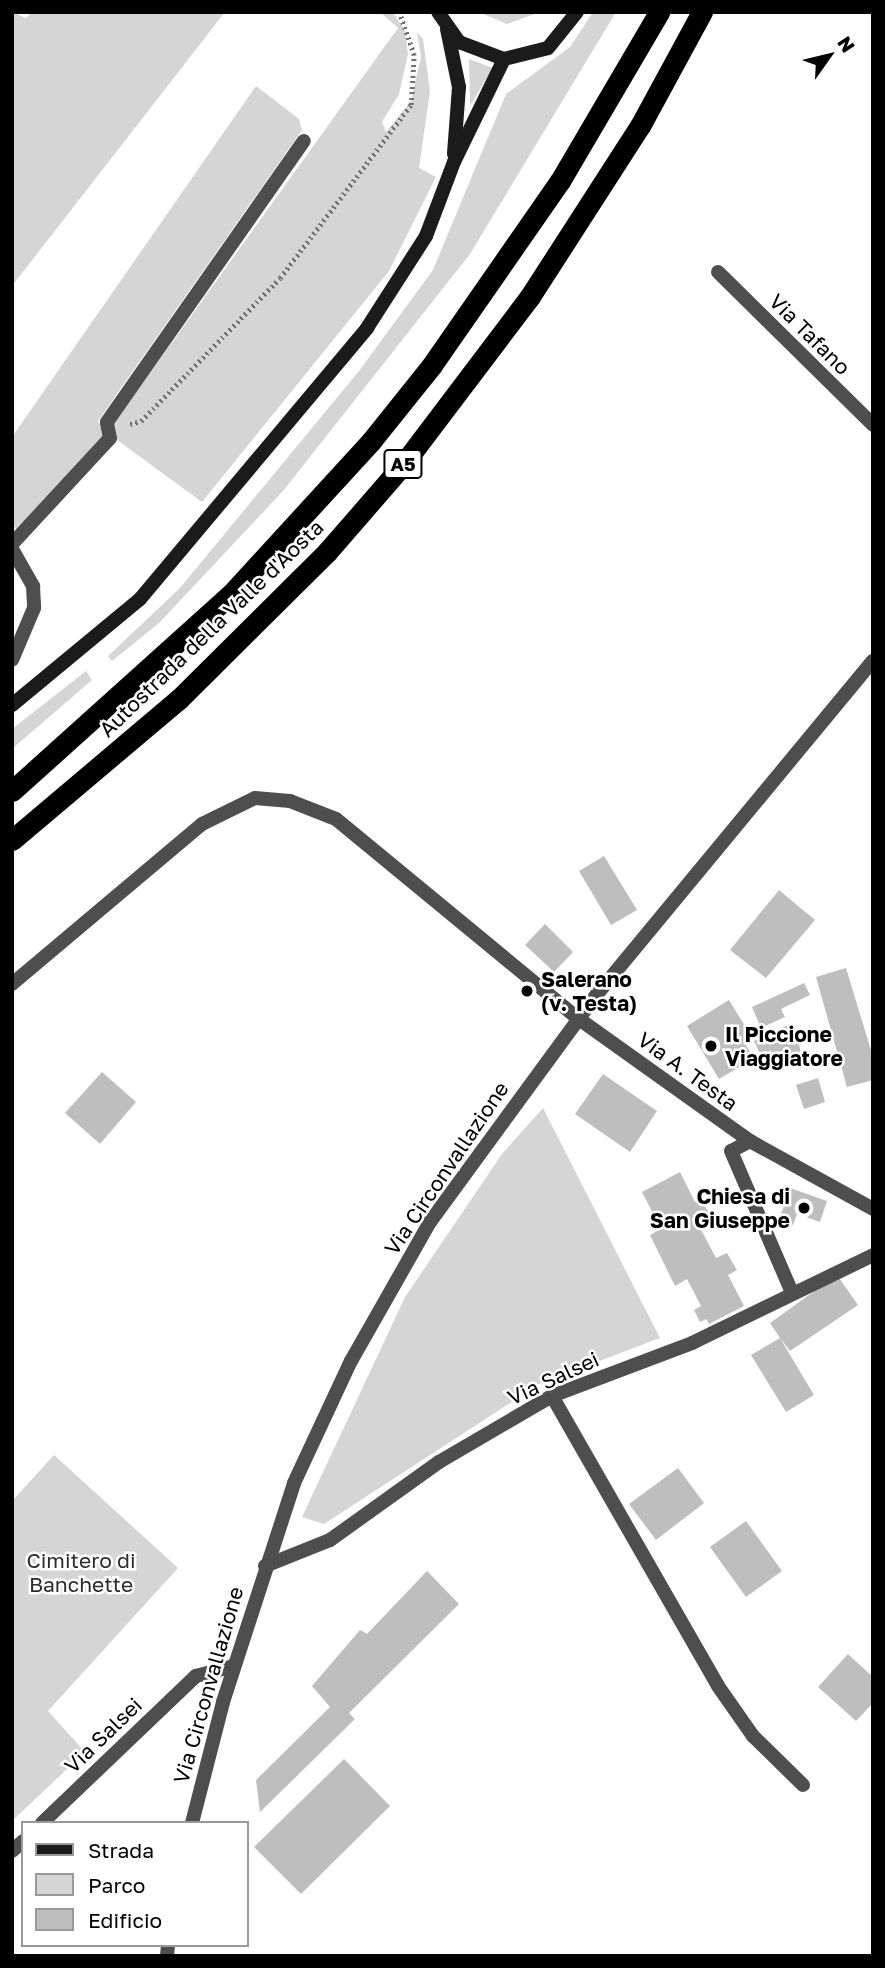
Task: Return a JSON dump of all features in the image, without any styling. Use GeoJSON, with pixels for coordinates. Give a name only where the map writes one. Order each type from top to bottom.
{"type":"FeatureCollection","features":[{"type":"Feature","properties":{"kind":"highway","name":"Autostrada della Valle d'Aosta"},"geometry":{"type":"LineString","coordinates":[[12,792],[232,593],[372,440],[546,202],[659,12]]}},
{"type":"Feature","properties":{"kind":"highway","name":"Autostrada della Valle d'Aosta"},"geometry":{"type":"LineString","coordinates":[[12,840],[179,699],[327,552],[401,467],[537,287],[640,126],[702,12]]}},
{"type":"Feature","properties":{"kind":"main road"},"geometry":{"type":"LineString","coordinates":[[438,12],[447,28],[459,88],[454,162]]}},
{"type":"Feature","properties":{"kind":"main road"},"geometry":{"type":"LineString","coordinates":[[447,28],[475,52],[504,60],[548,48],[577,12]]}},
{"type":"Feature","properties":{"kind":"main road"},"geometry":{"type":"LineString","coordinates":[[12,705],[140,599],[241,485],[403,277],[426,236],[454,162],[504,60]]}},
{"type":"Feature","properties":{"kind":"street"},"geometry":{"type":"LineString","coordinates":[[12,660],[34,608],[33,586],[12,547],[110,438],[107,422],[304,141]]}},
{"type":"Feature","properties":{"kind":"street","name":"Via Tafano"},"geometry":{"type":"LineString","coordinates":[[718,272],[873,425]]}},
{"type":"Feature","properties":{"kind":"street","name":"Via Circonvallazione"},"geometry":{"type":"LineString","coordinates":[[193,1821],[234,1666],[265,1566],[295,1483],[351,1361],[430,1222],[579,1019],[873,661]]}},
{"type":"Feature","properties":{"kind":"street","name":"Via A. Testa"},"geometry":{"type":"LineString","coordinates":[[12,984],[202,824],[255,798],[290,802],[336,819],[579,1019],[750,1142],[873,1209]]}},
{"type":"Feature","properties":{"kind":"street"},"geometry":{"type":"LineString","coordinates":[[750,1142],[731,1151],[791,1290]]}},
{"type":"Feature","properties":{"kind":"street","name":"Via Salsei"},"geometry":{"type":"LineString","coordinates":[[265,1566],[330,1540],[439,1462],[552,1396],[692,1343],[791,1290],[873,1255]]}},
{"type":"Feature","properties":{"kind":"street"},"geometry":{"type":"LineString","coordinates":[[552,1396],[718,1686],[753,1736],[803,1786]]}},
{"type":"Feature","properties":{"kind":"street","name":"Via Salsei"},"geometry":{"type":"LineString","coordinates":[[44,1821],[196,1675],[234,1666]]}},
{"type":"Feature","properties":{"kind":"path"},"geometry":{"type":"LineString","coordinates":[[109,430],[141,421],[279,278],[411,105],[414,55],[400,12]]}},
{"type":"Feature","properties":{"kind":"green space"},"geometry":{"type":"Polygon","coordinates":[[[12,12],[26,18],[32,12],[225,12],[12,286],[12,12]]]}},
{"type":"Feature","properties":{"kind":"green space"},"geometry":{"type":"Polygon","coordinates":[[[380,12],[393,12],[405,31],[408,54],[399,94],[382,122],[386,132],[411,101],[421,57],[417,32],[423,39],[430,91],[419,168],[436,177],[389,271],[202,502],[117,440],[115,422],[398,28],[380,12]]]}},
{"type":"Feature","properties":{"kind":"green space"},"geometry":{"type":"Polygon","coordinates":[[[478,12],[540,12],[507,24],[478,12]]]}},
{"type":"Feature","properties":{"kind":"green space"},"geometry":{"type":"Polygon","coordinates":[[[593,12],[616,12],[470,254],[283,491],[159,623],[112,661],[108,656],[180,588],[359,371],[433,270],[506,94],[570,47],[593,12]]]}},
{"type":"Feature","properties":{"kind":"green space"},"geometry":{"type":"Polygon","coordinates":[[[469,59],[493,68],[470,106],[469,59]]]}},
{"type":"Feature","properties":{"kind":"green space"},"geometry":{"type":"Polygon","coordinates":[[[256,86],[299,119],[302,130],[98,421],[105,434],[19,532],[12,524],[12,437],[256,86]]]}},
{"type":"Feature","properties":{"kind":"green space"},"geometry":{"type":"Polygon","coordinates":[[[86,671],[92,680],[12,749],[12,729],[86,671]]]}},
{"type":"Feature","properties":{"kind":"green space"},"geometry":{"type":"Polygon","coordinates":[[[543,1108],[660,1338],[539,1384],[324,1524],[302,1517],[405,1297],[502,1154],[543,1108]]]}},
{"type":"Feature","properties":{"kind":"green space","name":"Cimitero di Banchette"},"geometry":{"type":"Polygon","coordinates":[[[54,1455],[178,1568],[48,1711],[85,1752],[12,1821],[12,1501],[54,1455]]]}},
{"type":"Feature","properties":{"kind":"building"},"geometry":{"type":"Polygon","coordinates":[[[604,856],[637,910],[611,925],[579,871],[604,856]]]}},
{"type":"Feature","properties":{"kind":"building"},"geometry":{"type":"Polygon","coordinates":[[[779,890],[815,920],[766,978],[730,950],[779,890]]]}},
{"type":"Feature","properties":{"kind":"building"},"geometry":{"type":"Polygon","coordinates":[[[545,924],[573,952],[554,972],[525,945],[545,924]]]}},
{"type":"Feature","properties":{"kind":"building"},"geometry":{"type":"Polygon","coordinates":[[[846,968],[873,1057],[873,1080],[847,1087],[816,977],[846,968]]]}},
{"type":"Feature","properties":{"kind":"building"},"geometry":{"type":"Polygon","coordinates":[[[804,983],[810,995],[781,1009],[785,1017],[761,1028],[752,1007],[804,983]]]}},
{"type":"Feature","properties":{"kind":"building"},"geometry":{"type":"Polygon","coordinates":[[[729,1000],[753,1039],[745,1044],[754,1058],[719,1079],[687,1026],[729,1000]]]}},
{"type":"Feature","properties":{"kind":"building"},"geometry":{"type":"Polygon","coordinates":[[[793,1023],[803,1060],[782,1069],[776,1054],[763,1060],[754,1041],[793,1023]]]}},
{"type":"Feature","properties":{"kind":"building"},"geometry":{"type":"Polygon","coordinates":[[[102,1072],[136,1102],[100,1144],[65,1113],[102,1072]]]}},
{"type":"Feature","properties":{"kind":"building"},"geometry":{"type":"Polygon","coordinates":[[[603,1074],[657,1111],[630,1152],[575,1114],[603,1074]]]}},
{"type":"Feature","properties":{"kind":"building"},"geometry":{"type":"Polygon","coordinates":[[[818,1078],[825,1102],[804,1109],[796,1085],[818,1078]]]}},
{"type":"Feature","properties":{"kind":"building"},"geometry":{"type":"Polygon","coordinates":[[[680,1172],[695,1202],[701,1199],[710,1215],[697,1222],[716,1258],[727,1253],[737,1270],[728,1275],[744,1306],[709,1324],[706,1319],[700,1322],[694,1310],[701,1306],[687,1279],[675,1286],[650,1235],[661,1229],[642,1192],[680,1172]]]}},
{"type":"Feature","properties":{"kind":"building","name":"Chiesa di San Giuseppe"},"geometry":{"type":"Polygon","coordinates":[[[790,1188],[827,1201],[820,1222],[797,1214],[793,1225],[779,1220],[790,1188]]]}},
{"type":"Feature","properties":{"kind":"building"},"geometry":{"type":"Polygon","coordinates":[[[837,1275],[858,1305],[790,1351],[770,1323],[837,1275]]]}},
{"type":"Feature","properties":{"kind":"building"},"geometry":{"type":"Polygon","coordinates":[[[780,1338],[814,1395],[786,1412],[751,1355],[780,1338]]]}},
{"type":"Feature","properties":{"kind":"building"},"geometry":{"type":"Polygon","coordinates":[[[678,1468],[704,1503],[656,1540],[629,1504],[678,1468]]]}},
{"type":"Feature","properties":{"kind":"building"},"geometry":{"type":"Polygon","coordinates":[[[746,1521],[782,1571],[746,1597],[710,1547],[746,1521]]]}},
{"type":"Feature","properties":{"kind":"building"},"geometry":{"type":"Polygon","coordinates":[[[427,1571],[459,1604],[349,1713],[355,1719],[260,1812],[256,1780],[330,1707],[312,1686],[360,1630],[367,1634],[427,1571]]]}},
{"type":"Feature","properties":{"kind":"building"},"geometry":{"type":"Polygon","coordinates":[[[848,1654],[873,1677],[873,1703],[856,1721],[818,1687],[848,1654]]]}},
{"type":"Feature","properties":{"kind":"building"},"geometry":{"type":"Polygon","coordinates":[[[344,1759],[390,1806],[301,1894],[254,1847],[344,1759]]]}},
{"type":"Feature","properties":{"kind":"place","name":"Salerano (v. Testa)"},"geometry":{"type":"Point","coordinates":[527,991]}},
{"type":"Feature","properties":{"kind":"place","name":"Il Piccione Viaggiatore"},"geometry":{"type":"Point","coordinates":[711,1046]}},
{"type":"Feature","properties":{"kind":"place","name":"Chiesa di San Giuseppe"},"geometry":{"type":"Point","coordinates":[804,1208]}}]}
